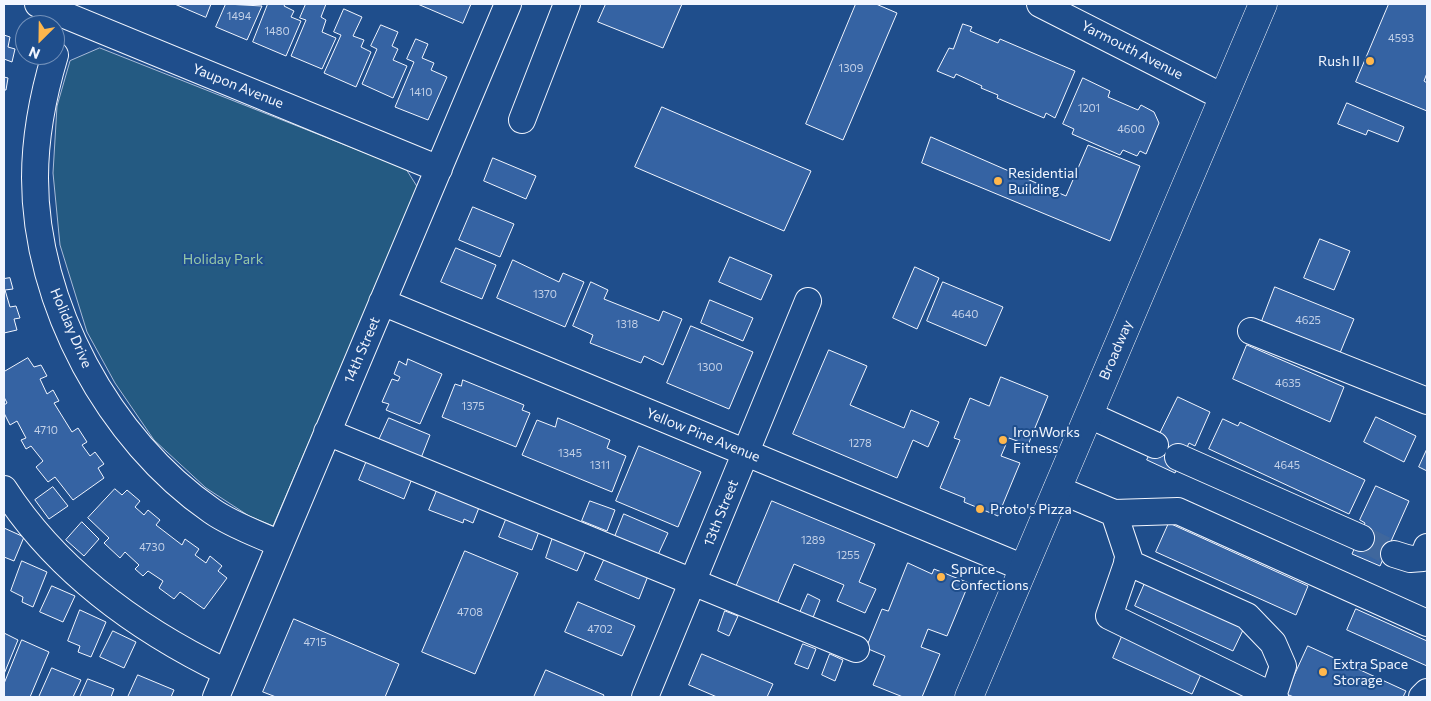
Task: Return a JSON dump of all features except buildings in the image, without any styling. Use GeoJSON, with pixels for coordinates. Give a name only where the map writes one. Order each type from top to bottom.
{"type":"FeatureCollection","features":[{"type":"Feature","properties":{"kind":"main road","name":"Broadway"},"geometry":{"type":"LineString","coordinates":[[969,697],[1263,4]]}},
{"type":"Feature","properties":{"kind":"street","name":"Yaupon Avenue"},"geometry":{"type":"LineString","coordinates":[[38,4],[70,10],[439,169]]}},
{"type":"Feature","properties":{"kind":"street","name":"14th Street"},"geometry":{"type":"LineString","coordinates":[[216,697],[508,4]]}},
{"type":"Feature","properties":{"kind":"street"},"geometry":{"type":"LineString","coordinates":[[522,120],[567,4]]}},
{"type":"Feature","properties":{"kind":"street","name":"Yarmouth Avenue"},"geometry":{"type":"LineString","coordinates":[[1040,4],[1223,97]]}},
{"type":"Feature","properties":{"kind":"street","name":"Holiday Drive"},"geometry":{"type":"LineString","coordinates":[[65,25],[70,10]]}},
{"type":"Feature","properties":{"kind":"street","name":"Holiday Drive"},"geometry":{"type":"LineString","coordinates":[[52,65],[38,131],[35,178],[36,203],[42,243],[54,290],[78,351],[120,420],[147,454],[172,479],[213,512],[280,544]]}},
{"type":"Feature","properties":{"kind":"street","name":"13th Street"},"geometry":{"type":"LineString","coordinates":[[645,697],[808,301]]}},
{"type":"Feature","properties":{"kind":"street","name":"Yellow Pine Avenue"},"geometry":{"type":"LineString","coordinates":[[382,302],[1024,568]]}},
{"type":"Feature","properties":{"kind":"street"},"geometry":{"type":"LineString","coordinates":[[1251,331],[1427,402]]}},
{"type":"Feature","properties":{"kind":"street"},"geometry":{"type":"LineString","coordinates":[[1089,415],[1155,445]]}},
{"type":"Feature","properties":{"kind":"street"},"geometry":{"type":"LineString","coordinates":[[327,432],[856,649]]}},
{"type":"Feature","properties":{"kind":"street"},"geometry":{"type":"LineString","coordinates":[[1178,457],[1361,538]]}},
{"type":"Feature","properties":{"kind":"street"},"geometry":{"type":"LineString","coordinates":[[1057,489],[1114,513],[1178,510],[1427,623]]}},
{"type":"Feature","properties":{"kind":"street"},"geometry":{"type":"LineString","coordinates":[[5,492],[54,551],[95,589],[161,638],[226,672]]}},
{"type":"Feature","properties":{"kind":"street"},"geometry":{"type":"LineString","coordinates":[[1114,513],[1129,558],[1127,562],[1109,616],[1274,697],[1283,666],[1273,643],[1247,616],[1127,562]]}},
{"type":"Feature","properties":{"kind":"street"},"geometry":{"type":"LineString","coordinates":[[1394,554],[1410,559],[1423,558],[1427,547]]}},
{"type":"Feature","properties":{"kind":"street"},"geometry":{"type":"LineString","coordinates":[[1422,697],[1427,692]]}},
{"type":"Feature","properties":{"kind":"green space","name":"Holiday Park"},"geometry":{"type":"Polygon","coordinates":[[[100,48],[406,169],[418,188],[273,526],[249,516],[206,488],[154,440],[115,383],[87,332],[60,245],[53,173],[57,106],[70,61],[100,48]]]}},
{"type":"Feature","properties":{"kind":"tunnel"},"geometry":{"type":"LineString","coordinates":[[1361,538],[1394,554]]}},
{"type":"Feature","properties":{"kind":"place","name":"Rush II"},"geometry":{"type":"Point","coordinates":[1370,61]}},
{"type":"Feature","properties":{"kind":"place","name":"Residential Building"},"geometry":{"type":"Point","coordinates":[998,181]}},
{"type":"Feature","properties":{"kind":"place","name":"IronWorks Fitness"},"geometry":{"type":"Point","coordinates":[1003,440]}},
{"type":"Feature","properties":{"kind":"place","name":"Proto's Pizza"},"geometry":{"type":"Point","coordinates":[980,509]}},
{"type":"Feature","properties":{"kind":"place","name":"Spruce Confections"},"geometry":{"type":"Point","coordinates":[941,577]}},
{"type":"Feature","properties":{"kind":"place","name":"Extra Space Storage"},"geometry":{"type":"Point","coordinates":[1323,672]}}]}
